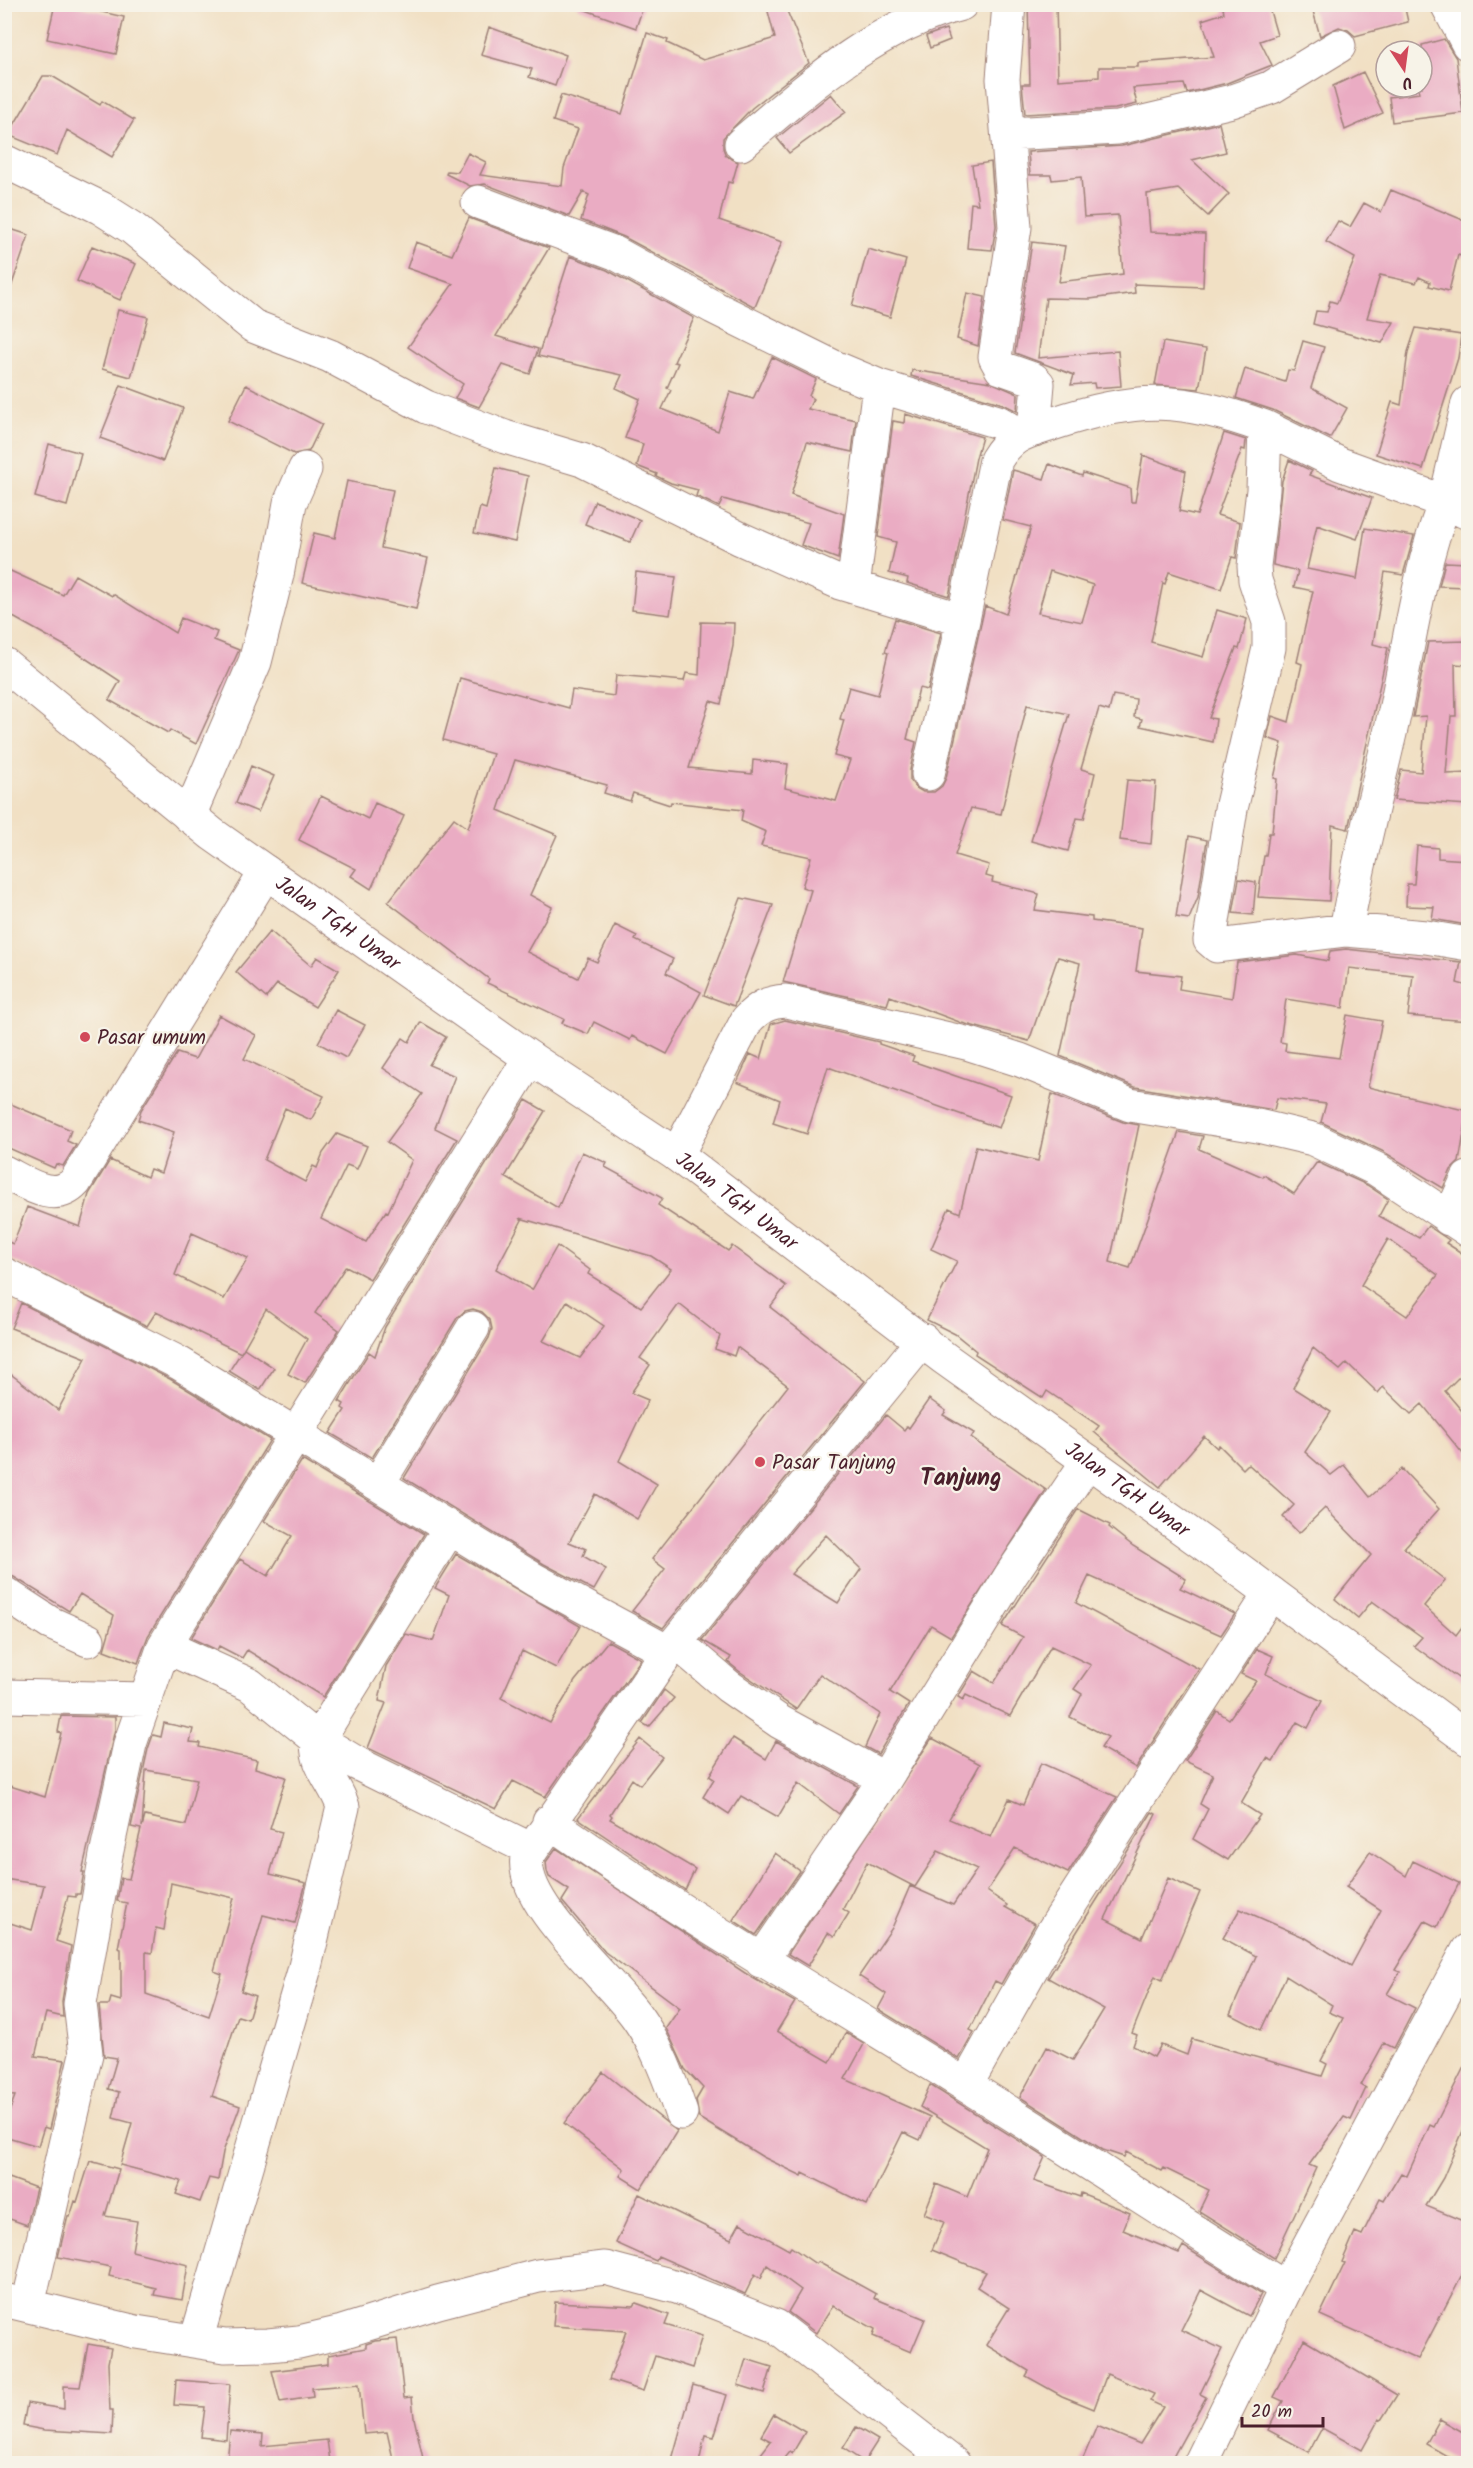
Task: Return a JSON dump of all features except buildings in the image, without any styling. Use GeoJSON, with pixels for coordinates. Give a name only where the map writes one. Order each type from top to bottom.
{"type":"FeatureCollection","features":[{"type":"Feature","properties":{"kind":"street"},"geometry":{"type":"LineString","coordinates":[[741,144],[838,64],[883,36],[918,18],[961,4]]}},
{"type":"Feature","properties":{"kind":"street"},"geometry":{"type":"LineString","coordinates":[[1009,4],[1003,80],[1015,226],[995,357],[1001,368],[1033,379],[1038,384],[1027,432]]}},
{"type":"Feature","properties":{"kind":"street"},"geometry":{"type":"LineString","coordinates":[[1447,4],[1468,44]]}},
{"type":"Feature","properties":{"kind":"street"},"geometry":{"type":"LineString","coordinates":[[1008,134],[1118,128],[1232,101],[1272,87],[1339,46]]}},
{"type":"Feature","properties":{"kind":"street"},"geometry":{"type":"LineString","coordinates":[[5,161],[131,226],[253,326],[358,370],[426,407],[505,437],[582,460],[741,539],[854,587],[963,620]]}},
{"type":"Feature","properties":{"kind":"street"},"geometry":{"type":"LineString","coordinates":[[478,202],[563,231],[615,253],[713,307],[836,368],[879,386],[1027,432]]}},
{"type":"Feature","properties":{"kind":"street"},"geometry":{"type":"LineString","coordinates":[[854,587],[879,386]]}},
{"type":"Feature","properties":{"kind":"street"},"geometry":{"type":"LineString","coordinates":[[928,774],[996,460],[1004,446],[1027,432],[1097,409],[1143,403],[1212,409],[1265,427],[1340,464],[1457,507]]}},
{"type":"Feature","properties":{"kind":"street"},"geometry":{"type":"LineString","coordinates":[[1346,930],[1359,855],[1394,714],[1422,572],[1457,507],[1468,404]]}},
{"type":"Feature","properties":{"kind":"street"},"geometry":{"type":"LineString","coordinates":[[1265,427],[1263,490],[1254,566],[1255,580],[1269,622],[1269,648],[1231,809],[1210,940],[1217,946],[1346,930],[1426,937],[1468,944]]}},
{"type":"Feature","properties":{"kind":"street"},"geometry":{"type":"LineString","coordinates":[[189,816],[255,662],[277,575],[290,502],[304,469]]}},
{"type":"Feature","properties":{"kind":"street","name":"Jalan TGH Umar"},"geometry":{"type":"LineString","coordinates":[[4,664],[189,816],[530,1058],[677,1155],[923,1340],[1468,1739]]}},
{"type":"Feature","properties":{"kind":"street"},"geometry":{"type":"LineString","coordinates":[[5,1175],[50,1192],[60,1193],[75,1182],[266,872]]}},
{"type":"Feature","properties":{"kind":"street"},"geometry":{"type":"LineString","coordinates":[[677,1155],[747,1020],[758,1008],[771,1002],[786,1001],[970,1044],[1020,1060],[1130,1105],[1258,1126],[1313,1139],[1376,1169],[1459,1224],[1468,1178]]}},
{"type":"Feature","properties":{"kind":"street"},"geometry":{"type":"LineString","coordinates":[[530,1058],[295,1434],[154,1673],[130,1744],[106,1855],[80,2004],[86,2054],[16,2302],[136,2332],[196,2342],[225,2346],[299,2342],[342,2332],[496,2285],[538,2276],[605,2268],[677,2287],[776,2326],[954,2463]]}},
{"type":"Feature","properties":{"kind":"street"},"geometry":{"type":"LineString","coordinates":[[4,1274],[179,1363],[535,1580],[672,1647],[780,1722],[885,1779]]}},
{"type":"Feature","properties":{"kind":"street"},"geometry":{"type":"LineString","coordinates":[[378,1484],[473,1328]]}},
{"type":"Feature","properties":{"kind":"street"},"geometry":{"type":"LineString","coordinates":[[681,2113],[667,2074],[637,2016],[576,1950],[538,1898],[527,1872],[526,1862],[530,1849],[672,1647],[923,1340]]}},
{"type":"Feature","properties":{"kind":"street"},"geometry":{"type":"LineString","coordinates":[[761,1961],[885,1779],[1011,1575],[1088,1461]]}},
{"type":"Feature","properties":{"kind":"street"},"geometry":{"type":"LineString","coordinates":[[196,2342],[304,1971],[343,1807],[339,1792],[318,1756],[316,1749],[318,1740],[449,1529]]}},
{"type":"Feature","properties":{"kind":"street"},"geometry":{"type":"LineString","coordinates":[[4,1593],[50,1623],[88,1640]]}},
{"type":"Feature","properties":{"kind":"street"},"geometry":{"type":"LineString","coordinates":[[966,2085],[1050,1934],[1271,1593]]}},
{"type":"Feature","properties":{"kind":"street"},"geometry":{"type":"LineString","coordinates":[[4,1696],[154,1673],[250,1684],[318,1740],[358,1764],[530,1849]]}},
{"type":"Feature","properties":{"kind":"street"},"geometry":{"type":"LineString","coordinates":[[549,1821],[671,1905],[966,2085],[1286,2288]]}},
{"type":"Feature","properties":{"kind":"street"},"geometry":{"type":"LineString","coordinates":[[1200,2463],[1286,2288],[1468,1950]]}},
{"type":"Feature","properties":{"kind":"place","name":"Pasar umum"},"geometry":{"type":"Point","coordinates":[85,1037]}},
{"type":"Feature","properties":{"kind":"place","name":"Pasar Tanjung"},"geometry":{"type":"Point","coordinates":[760,1462]}},
{"type":"Feature","properties":{"kind":"district","name":"Tanjung"},"geometry":{"type":"Point","coordinates":[961,1477]}}]}
